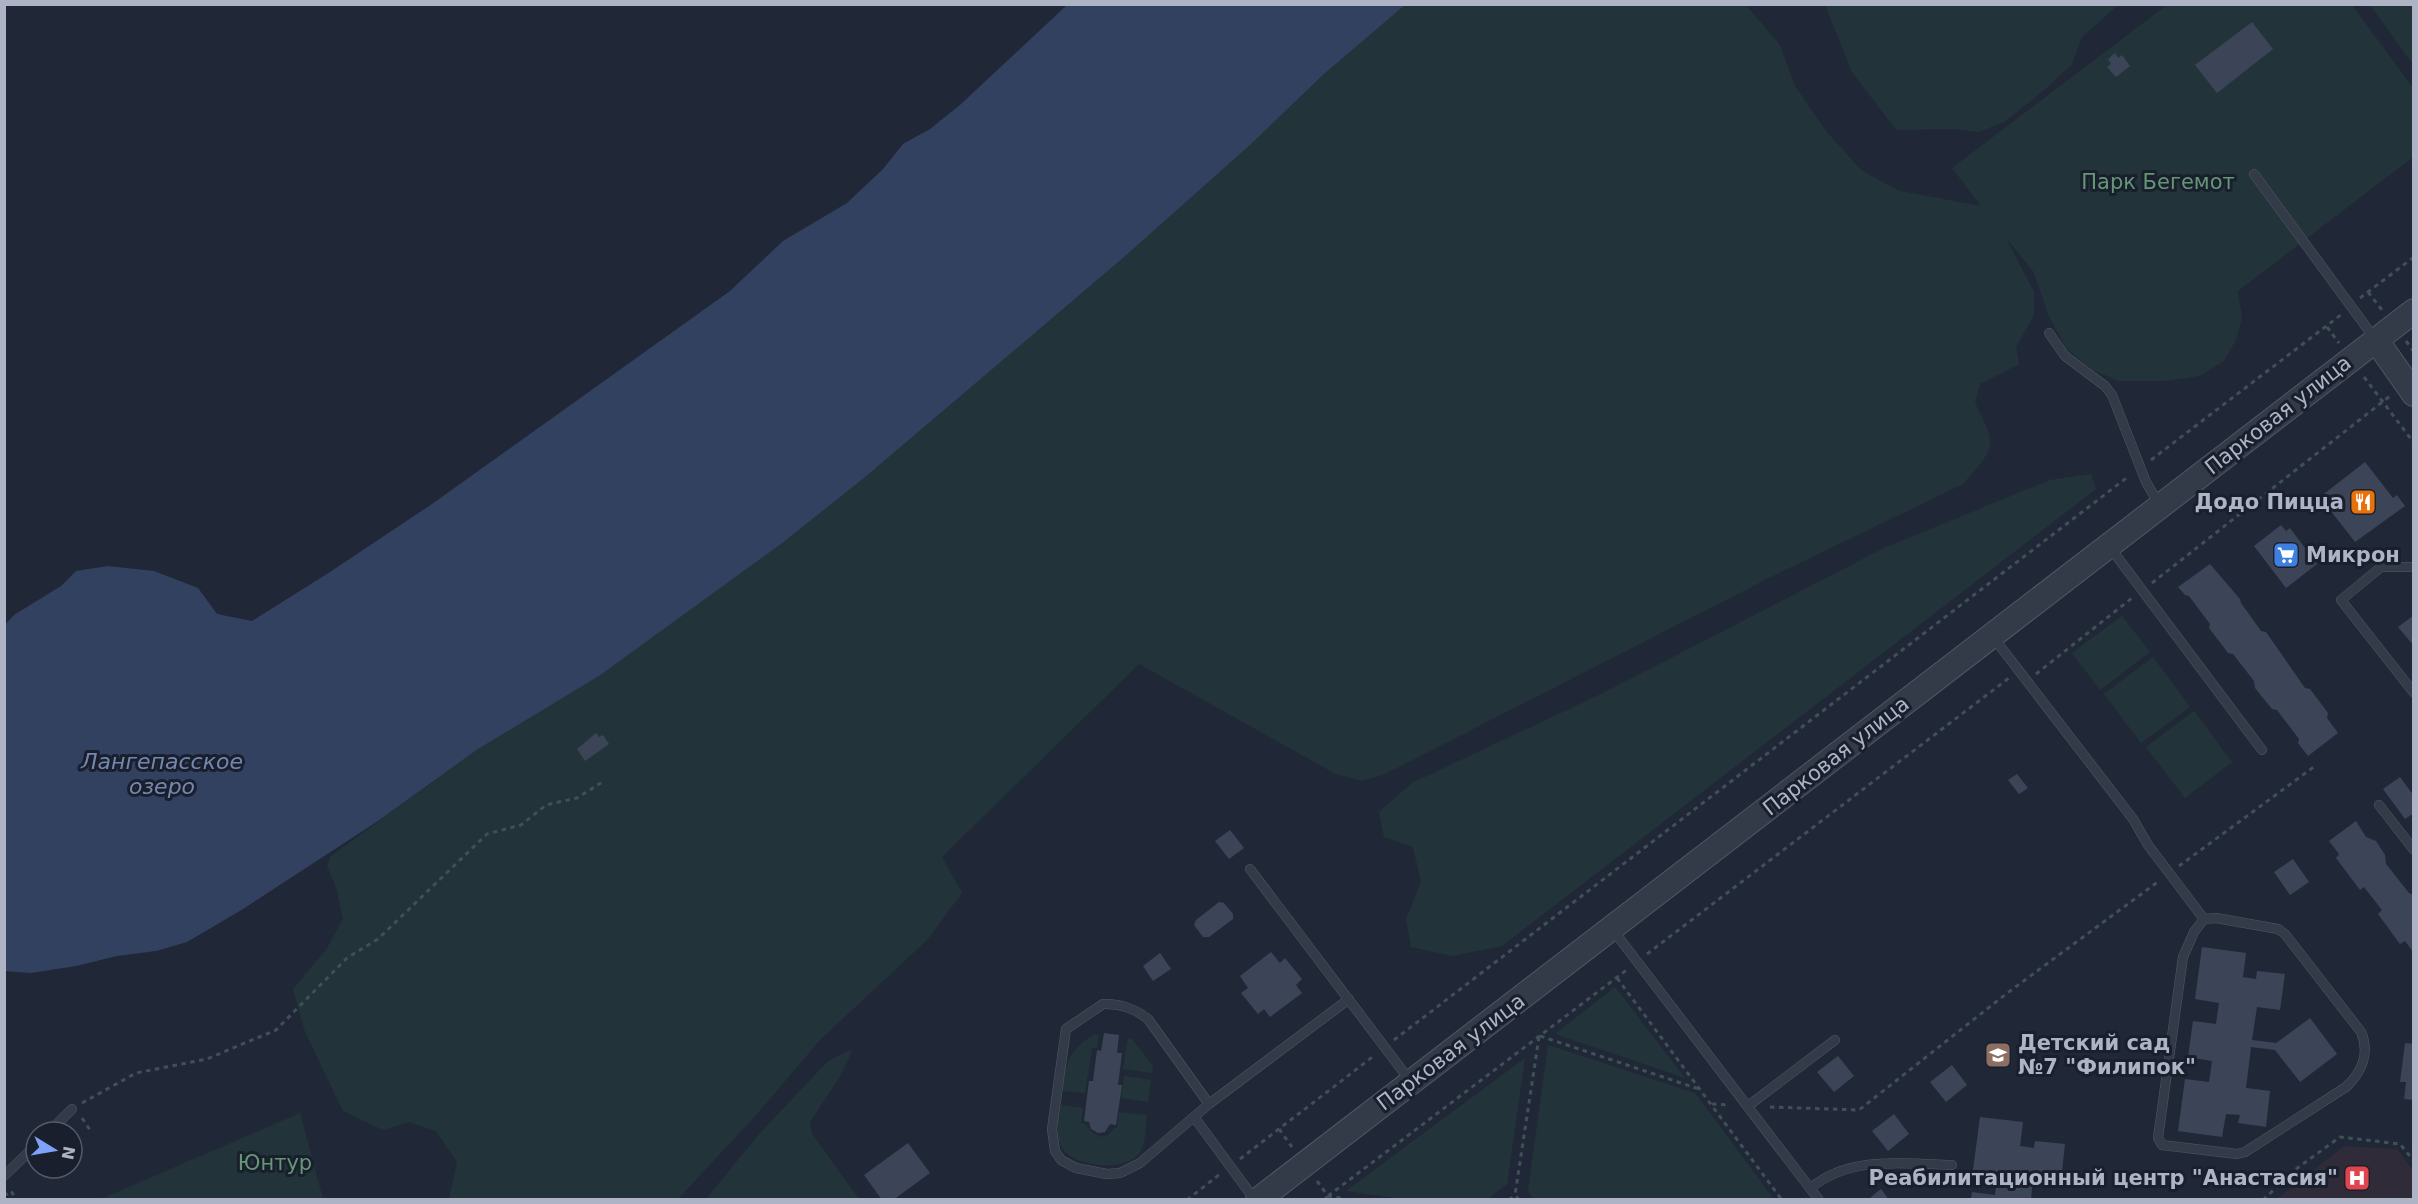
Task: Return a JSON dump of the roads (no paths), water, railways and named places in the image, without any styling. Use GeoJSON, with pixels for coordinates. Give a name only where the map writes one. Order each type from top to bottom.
{"type":"FeatureCollection","features":[{"type":"Feature","properties":{"kind":"street","name":"Парковая улица"},"geometry":{"type":"LineString","coordinates":[[1256,1200],[2414,311]]}},
{"type":"Feature","properties":{"kind":"street"},"geometry":{"type":"LineString","coordinates":[[2376,340],[2410,389]]}},
{"type":"Feature","properties":{"kind":"lane"},"geometry":{"type":"LineString","coordinates":[[2254,174],[2376,340]]}},
{"type":"Feature","properties":{"kind":"lane"},"geometry":{"type":"LineString","coordinates":[[2049,333],[2065,356],[2105,386],[2112,395],[2140,468],[2160,506]]}},
{"type":"Feature","properties":{"kind":"lane"},"geometry":{"type":"LineString","coordinates":[[2109,546],[2262,750]]}},
{"type":"Feature","properties":{"kind":"lane"},"geometry":{"type":"LineString","coordinates":[[2414,567],[2381,567],[2341,600],[2414,693]]}},
{"type":"Feature","properties":{"kind":"lane"},"geometry":{"type":"LineString","coordinates":[[1992,636],[2133,819],[2148,846],[2204,919]]}},
{"type":"Feature","properties":{"kind":"lane"},"geometry":{"type":"LineString","coordinates":[[2379,805],[2412,845]]}},
{"type":"Feature","properties":{"kind":"lane"},"geometry":{"type":"LineString","coordinates":[[1250,869],[1411,1082]]}},
{"type":"Feature","properties":{"kind":"lane"},"geometry":{"type":"LineString","coordinates":[[2216,918],[2278,929],[2285,934],[2361,1032],[2364,1040],[2365,1049],[2359,1073],[2346,1087],[2245,1152],[2237,1154],[2162,1145],[2158,1138],[2183,957],[2194,932],[2204,919],[2216,918]]}},
{"type":"Feature","properties":{"kind":"lane"},"geometry":{"type":"LineString","coordinates":[[1611,929],[1820,1200]]}},
{"type":"Feature","properties":{"kind":"lane"},"geometry":{"type":"LineString","coordinates":[[1209,1104],[1148,1018],[1140,1012],[1109,1003],[1103,1004],[1066,1029],[1063,1036],[1052,1139],[1055,1151],[1068,1165],[1107,1174],[1130,1169],[1209,1104],[1349,999]]}},
{"type":"Feature","properties":{"kind":"lane"},"geometry":{"type":"LineString","coordinates":[[1748,1106],[1835,1040]]}},
{"type":"Feature","properties":{"kind":"lane"},"geometry":{"type":"LineString","coordinates":[[61,1120],[72,1109]]}},
{"type":"Feature","properties":{"kind":"lane"},"geometry":{"type":"LineString","coordinates":[[1194,1117],[1256,1200]]}},
{"type":"Feature","properties":{"kind":"lane"},"geometry":{"type":"LineString","coordinates":[[4,1176],[24,1156]]}},
{"type":"Feature","properties":{"kind":"lane"},"geometry":{"type":"LineString","coordinates":[[1811,1188],[1830,1174],[1860,1164],[1952,1165]]}},
{"type":"Feature","properties":{"kind":"water","name":"Лангепасское озеро"},"geometry":{"type":"Polygon","coordinates":[[[1067,5],[1405,5],[1324,74],[1250,145],[1123,258],[864,478],[781,544],[599,676],[478,749],[378,821],[243,909],[187,942],[156,951],[117,956],[76,966],[31,973],[5,971],[4,626],[14,615],[61,586],[76,571],[108,566],[154,571],[198,588],[217,614],[252,621],[432,504],[730,291],[783,241],[847,203],[883,169],[903,144],[930,129],[960,105],[1067,5]]]}},
{"type":"Feature","properties":{"kind":"place","name":"Додо Пицца"},"geometry":{"type":"Point","coordinates":[2363,502]}},
{"type":"Feature","properties":{"kind":"place","name":"Микрон"},"geometry":{"type":"Point","coordinates":[2286,555]}},
{"type":"Feature","properties":{"kind":"place","name":"Детский сад №7 \"Филипок\""},"geometry":{"type":"Point","coordinates":[1998,1055]}},
{"type":"Feature","properties":{"kind":"place","name":"Реабилитационный центр \"Анастасия\""},"geometry":{"type":"Point","coordinates":[2357,1178]}},
{"type":"Feature","properties":{"kind":"park label","name":"Парк Бегемот"},"geometry":{"type":"Point","coordinates":[2158,182]}},
{"type":"Feature","properties":{"kind":"park label","name":"Юнтур"},"geometry":{"type":"Point","coordinates":[275,1163]}}]}
